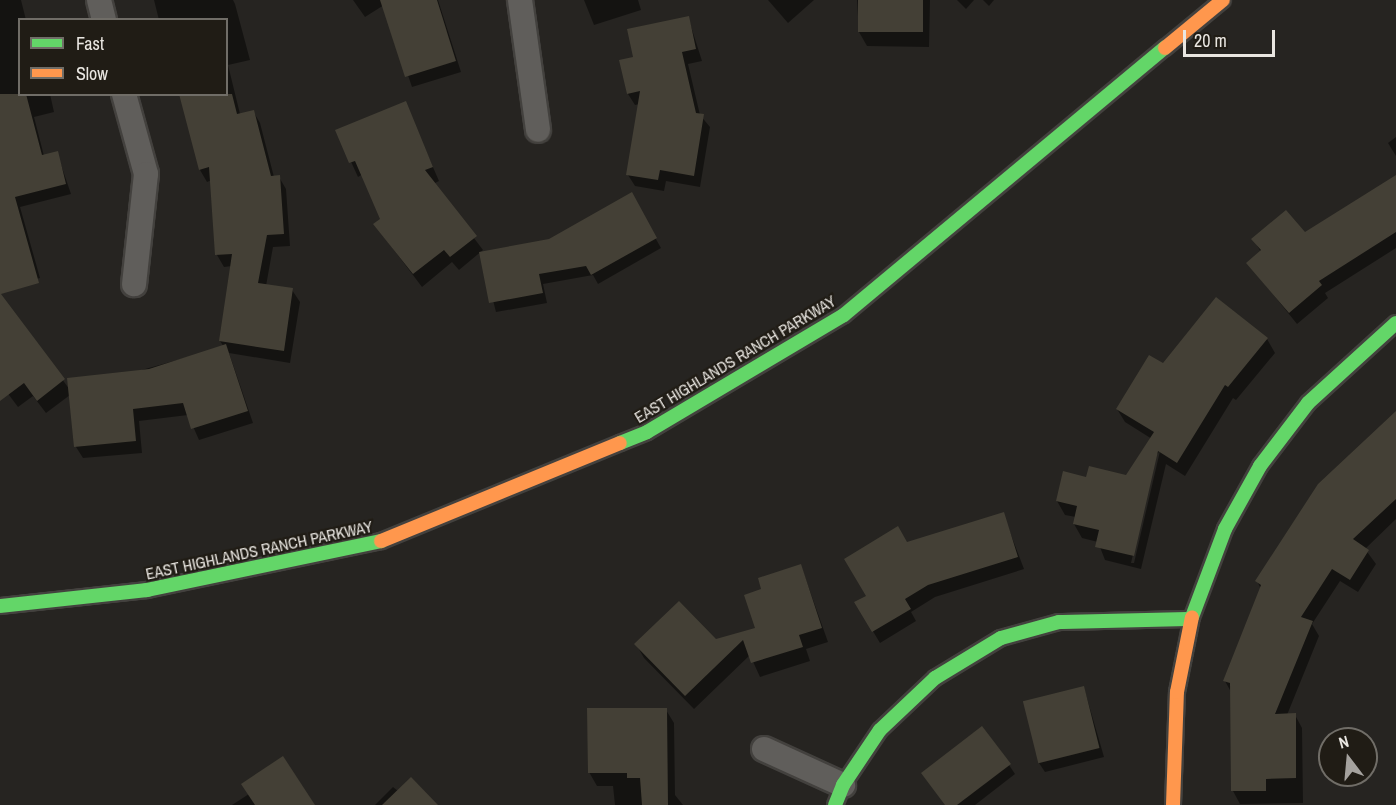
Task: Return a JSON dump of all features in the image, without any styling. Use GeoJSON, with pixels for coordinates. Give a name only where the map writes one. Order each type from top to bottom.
{"type":"FeatureCollection","features":[{"type":"Feature","properties":{"kind":"main road","name":"EAST HIGHLANDS RANCH PARKWAY"},"geometry":{"type":"LineString","coordinates":[[0,606],[147,590],[377,543],[646,432],[844,315],[1223,0]]}},
{"type":"Feature","properties":{"kind":"main road"},"geometry":{"type":"LineString","coordinates":[[1173,805],[1177,692],[1191,619],[1225,529],[1260,466],[1308,403],[1396,323]]}},
{"type":"Feature","properties":{"kind":"main road"},"geometry":{"type":"LineString","coordinates":[[839,795],[880,730],[935,678],[1001,638],[1059,622],[1191,619]]}},
{"type":"Feature","properties":{"kind":"street"},"geometry":{"type":"LineString","coordinates":[[99,0],[104,18]]}},
{"type":"Feature","properties":{"kind":"street"},"geometry":{"type":"LineString","coordinates":[[520,0],[538,130]]}},
{"type":"Feature","properties":{"kind":"street"},"geometry":{"type":"LineString","coordinates":[[125,96],[146,174],[134,284]]}},
{"type":"Feature","properties":{"kind":"street"},"geometry":{"type":"LineString","coordinates":[[764,749],[839,795]]}},
{"type":"Feature","properties":{"kind":"building"},"geometry":{"type":"Polygon","coordinates":[[[380,0],[437,0],[456,61],[405,77],[380,0]]]}},
{"type":"Feature","properties":{"kind":"building"},"geometry":{"type":"Polygon","coordinates":[[[858,0],[923,0],[923,32],[858,32],[858,0]]]}},
{"type":"Feature","properties":{"kind":"building"},"geometry":{"type":"Polygon","coordinates":[[[689,16],[696,49],[682,52],[696,113],[704,114],[694,176],[660,170],[658,180],[626,175],[640,91],[627,94],[619,60],[633,57],[627,29],[689,16]]]}},
{"type":"Feature","properties":{"kind":"building"},"geometry":{"type":"Polygon","coordinates":[[[0,94],[18,94],[18,96],[27,96],[42,155],[58,151],[66,184],[15,197],[39,283],[1,294],[65,379],[37,401],[24,383],[0,401],[0,94]]]}},
{"type":"Feature","properties":{"kind":"building"},"geometry":{"type":"Polygon","coordinates":[[[232,94],[237,114],[254,110],[271,176],[280,175],[284,234],[267,235],[258,283],[293,288],[284,351],[219,341],[232,254],[215,255],[209,167],[199,170],[180,96],[228,96],[232,94]]]}},
{"type":"Feature","properties":{"kind":"building"},"geometry":{"type":"Polygon","coordinates":[[[406,101],[433,167],[425,170],[477,236],[450,257],[444,250],[413,274],[373,224],[380,219],[355,161],[349,163],[335,130],[406,101]]]}},
{"type":"Feature","properties":{"kind":"building"},"geometry":{"type":"Polygon","coordinates":[[[1396,175],[1396,232],[1319,281],[1322,285],[1289,313],[1246,263],[1261,250],[1251,239],[1286,210],[1305,232],[1396,175]]]}},
{"type":"Feature","properties":{"kind":"building"},"geometry":{"type":"Polygon","coordinates":[[[632,192],[657,238],[591,275],[586,266],[539,274],[543,293],[489,303],[479,252],[549,239],[632,192]]]}},
{"type":"Feature","properties":{"kind":"building"},"geometry":{"type":"Polygon","coordinates":[[[1216,297],[1268,338],[1228,387],[1225,385],[1177,463],[1158,451],[1134,556],[1095,547],[1099,530],[1073,524],[1077,506],[1056,501],[1063,471],[1086,477],[1089,466],[1126,475],[1154,432],[1116,409],[1149,355],[1163,363],[1216,297]]]}},
{"type":"Feature","properties":{"kind":"building"},"geometry":{"type":"Polygon","coordinates":[[[226,344],[248,411],[191,429],[183,403],[133,409],[136,441],[74,447],[67,378],[149,369],[226,344]]]}},
{"type":"Feature","properties":{"kind":"building"},"geometry":{"type":"Polygon","coordinates":[[[1396,411],[1396,499],[1353,539],[1369,550],[1350,580],[1332,569],[1301,617],[1313,621],[1275,714],[1296,713],[1296,778],[1266,779],[1266,791],[1231,791],[1230,683],[1223,681],[1261,585],[1255,581],[1318,484],[1396,411]]]}},
{"type":"Feature","properties":{"kind":"building"},"geometry":{"type":"Polygon","coordinates":[[[1004,512],[1018,557],[928,585],[905,599],[911,609],[872,632],[854,602],[866,596],[844,559],[898,526],[907,542],[1004,512]]]}},
{"type":"Feature","properties":{"kind":"building"},"geometry":{"type":"Polygon","coordinates":[[[801,564],[822,628],[799,635],[803,647],[751,663],[743,640],[685,696],[634,644],[679,601],[716,639],[755,628],[744,595],[761,589],[758,578],[801,564]]]}},
{"type":"Feature","properties":{"kind":"building"},"geometry":{"type":"Polygon","coordinates":[[[1084,686],[1099,748],[1038,763],[1023,701],[1084,686]]]}},
{"type":"Feature","properties":{"kind":"building"},"geometry":{"type":"Polygon","coordinates":[[[587,708],[667,708],[668,805],[642,805],[640,778],[627,778],[627,773],[588,773],[587,708]]]}},
{"type":"Feature","properties":{"kind":"building"},"geometry":{"type":"Polygon","coordinates":[[[982,726],[1011,764],[957,805],[945,805],[921,773],[982,726]]]}},
{"type":"Feature","properties":{"kind":"building"},"geometry":{"type":"Polygon","coordinates":[[[283,756],[315,805],[255,805],[241,784],[283,756]]]}},
{"type":"Feature","properties":{"kind":"building"},"geometry":{"type":"Polygon","coordinates":[[[411,777],[438,805],[382,805],[411,777]]]}},
{"type":"Feature","properties":{"kind":"traffic: fast"},"geometry":{"type":"LineString","coordinates":[[620,443],[647,432],[844,315],[1165,48]]}},
{"type":"Feature","properties":{"kind":"traffic: fast"},"geometry":{"type":"LineString","coordinates":[[1192,617],[1225,529],[1260,466],[1308,403],[1396,323]]}},
{"type":"Feature","properties":{"kind":"traffic: fast"},"geometry":{"type":"LineString","coordinates":[[0,606],[147,590],[381,541]]}},
{"type":"Feature","properties":{"kind":"traffic: fast"},"geometry":{"type":"LineString","coordinates":[[835,805],[843,785],[880,730],[935,678],[1001,638],[1059,622],[1191,619]]}},
{"type":"Feature","properties":{"kind":"traffic: slow"},"geometry":{"type":"LineString","coordinates":[[1165,48],[1223,0]]}},
{"type":"Feature","properties":{"kind":"traffic: slow"},"geometry":{"type":"LineString","coordinates":[[381,541],[620,443]]}},
{"type":"Feature","properties":{"kind":"traffic: slow"},"geometry":{"type":"LineString","coordinates":[[1173,805],[1177,692],[1192,617]]}}]}
